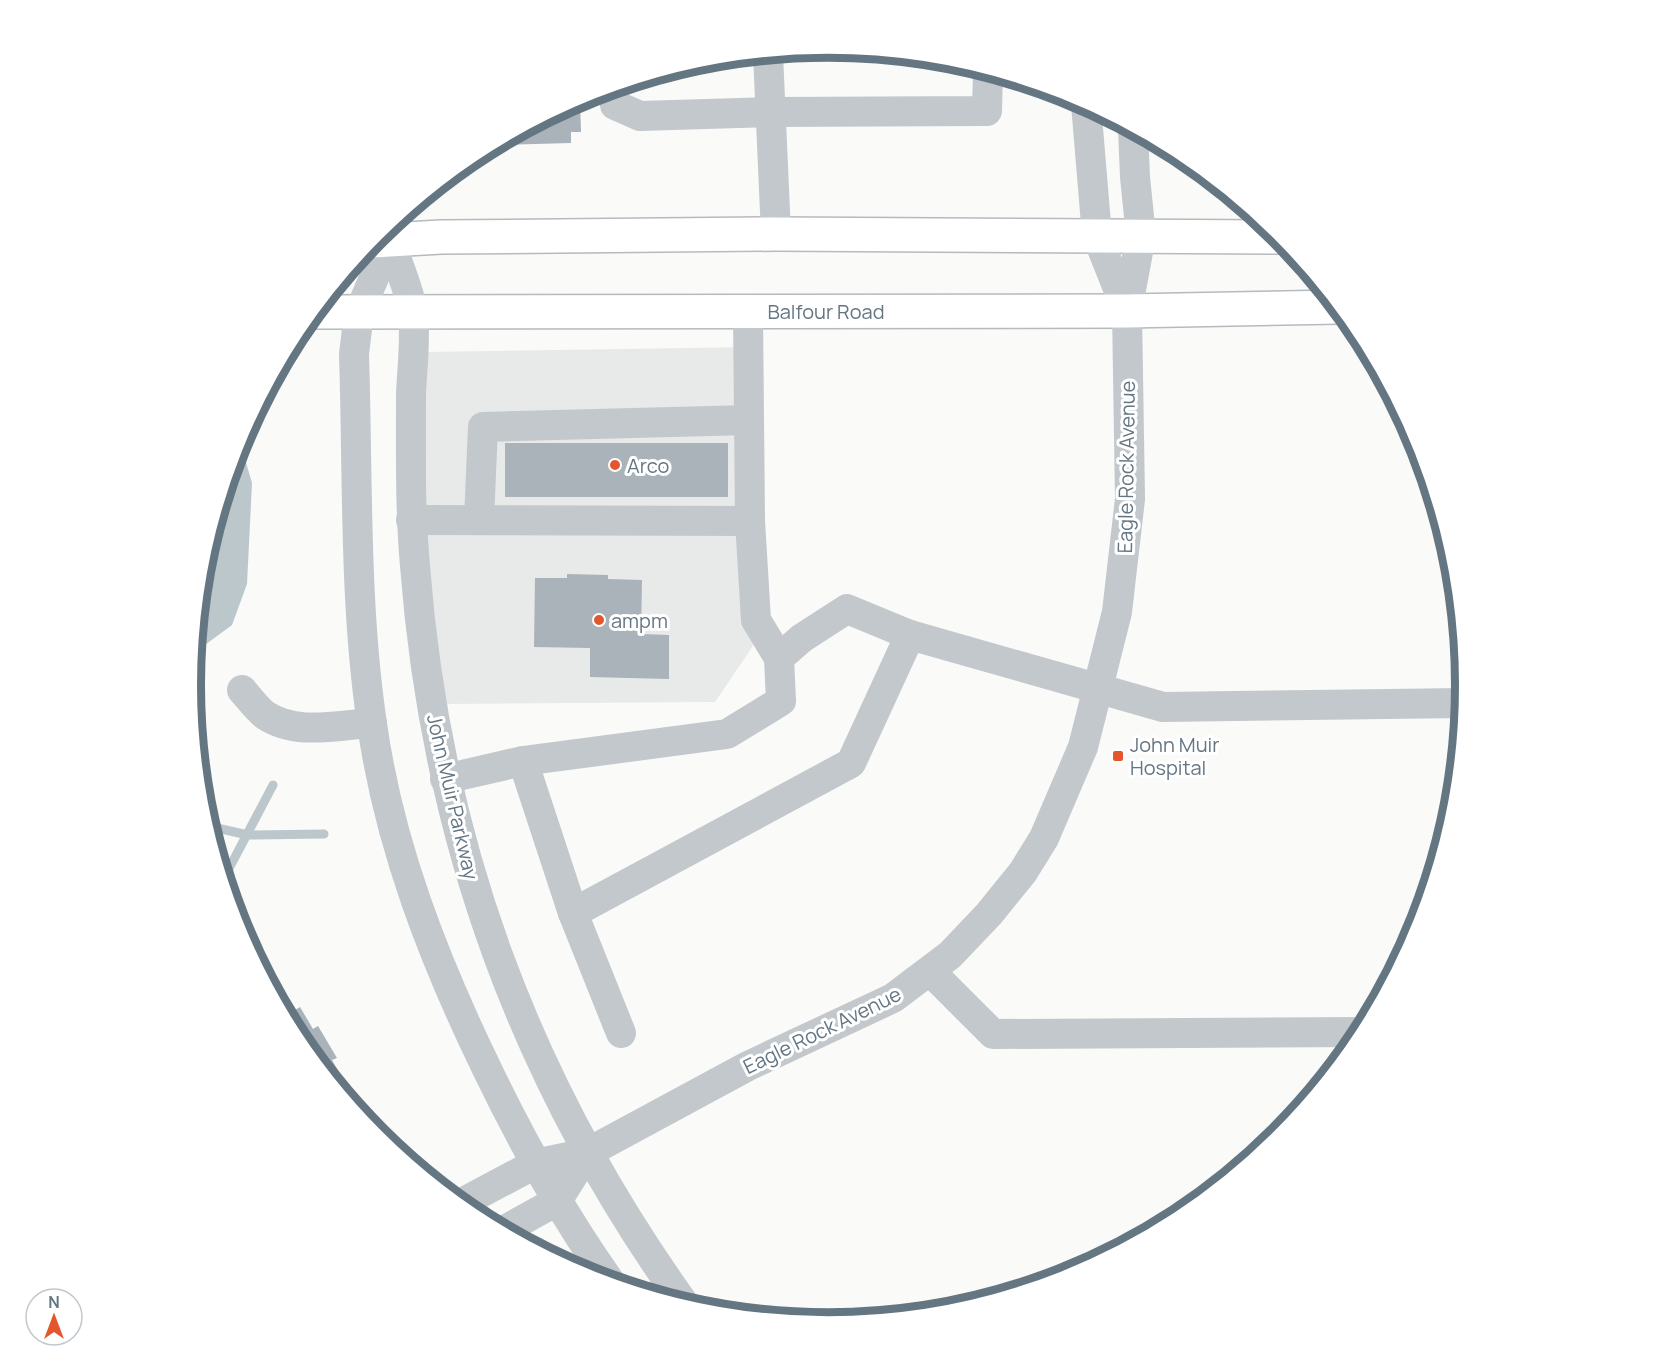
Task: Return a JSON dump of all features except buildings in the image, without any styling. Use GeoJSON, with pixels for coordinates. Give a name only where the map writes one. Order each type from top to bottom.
{"type":"FeatureCollection","features":[{"type":"Feature","properties":{"kind":"main road"},"geometry":{"type":"LineString","coordinates":[[392,235],[441,237],[776,234],[1266,237]]}},
{"type":"Feature","properties":{"kind":"main road","name":"Balfour Road"},"geometry":{"type":"LineString","coordinates":[[325,312],[1126,310],[1327,307]]}},
{"type":"Feature","properties":{"kind":"street"},"geometry":{"type":"LineString","coordinates":[[768,62],[776,234]]}},
{"type":"Feature","properties":{"kind":"street"},"geometry":{"type":"LineString","coordinates":[[614,96],[615,105],[640,116],[771,112],[987,111],[988,80]]}},
{"type":"Feature","properties":{"kind":"street"},"geometry":{"type":"LineString","coordinates":[[1087,115],[1097,236],[1126,310]]}},
{"type":"Feature","properties":{"kind":"street"},"geometry":{"type":"LineString","coordinates":[[1126,310],[1141,236],[1135,177],[1134,139]]}},
{"type":"Feature","properties":{"kind":"street","name":"John Muir Parkway"},"geometry":{"type":"LineString","coordinates":[[386,241],[412,313],[411,520],[429,688],[445,779],[465,860],[511,992],[587,1153],[626,1220],[678,1294]]}},
{"type":"Feature","properties":{"kind":"street"},"geometry":{"type":"LineString","coordinates":[[380,247],[359,313],[354,354],[364,644],[372,723],[382,782],[421,917],[463,1019],[535,1164],[603,1270]]}},
{"type":"Feature","properties":{"kind":"street"},"geometry":{"type":"LineString","coordinates":[[445,779],[523,761],[727,734],[781,701],[779,658],[756,620],[750,521],[748,310]]}},
{"type":"Feature","properties":{"kind":"street","name":"Eagle Rock Avenue"},"geometry":{"type":"LineString","coordinates":[[469,1199],[535,1164],[587,1153],[748,1066],[893,998],[930,971],[989,914],[1023,872],[1044,838],[1083,747],[1099,691],[1117,612],[1130,500],[1126,310]]}},
{"type":"Feature","properties":{"kind":"street"},"geometry":{"type":"LineString","coordinates":[[479,520],[483,427],[748,420]]}},
{"type":"Feature","properties":{"kind":"street"},"geometry":{"type":"LineString","coordinates":[[411,520],[750,521]]}},
{"type":"Feature","properties":{"kind":"street"},"geometry":{"type":"LineString","coordinates":[[779,658],[802,638],[847,609],[910,635],[1099,691],[1163,707],[1455,703]]}},
{"type":"Feature","properties":{"kind":"street"},"geometry":{"type":"LineString","coordinates":[[573,913],[851,763],[910,635]]}},
{"type":"Feature","properties":{"kind":"street"},"geometry":{"type":"LineString","coordinates":[[242,690],[264,714],[288,725],[308,728],[372,723]]}},
{"type":"Feature","properties":{"kind":"street"},"geometry":{"type":"LineString","coordinates":[[523,761],[573,913],[621,1033]]}},
{"type":"Feature","properties":{"kind":"street"},"geometry":{"type":"LineString","coordinates":[[930,971],[993,1034],[1350,1032]]}},
{"type":"Feature","properties":{"kind":"street","name":"Eagle Rock Avenue"},"geometry":{"type":"LineString","coordinates":[[511,1226],[557,1201],[587,1153]]}},
{"type":"Feature","properties":{"kind":"shaded area"},"geometry":{"type":"Polygon","coordinates":[[[754,347],[753,646],[715,702],[443,704],[427,541],[425,352],[754,347]]]}},
{"type":"Feature","properties":{"kind":"shaded area"},"geometry":{"type":"Polygon","coordinates":[[[244,457],[252,483],[247,584],[232,625],[202,647],[213,563],[222,523],[244,457]]]}},
{"type":"Feature","properties":{"kind":"waterway"},"geometry":{"type":"LineString","coordinates":[[229,869],[273,785]]}},
{"type":"Feature","properties":{"kind":"waterway"},"geometry":{"type":"LineString","coordinates":[[218,828],[248,835],[324,834]]}},
{"type":"Feature","properties":{"kind":"place","name":"Arco"},"geometry":{"type":"Point","coordinates":[615,465]}},
{"type":"Feature","properties":{"kind":"place","name":"ampm"},"geometry":{"type":"Point","coordinates":[599,620]}},
{"type":"Feature","properties":{"kind":"place","name":"John Muir Hospital"},"geometry":{"type":"Point","coordinates":[1118,756]}}]}
